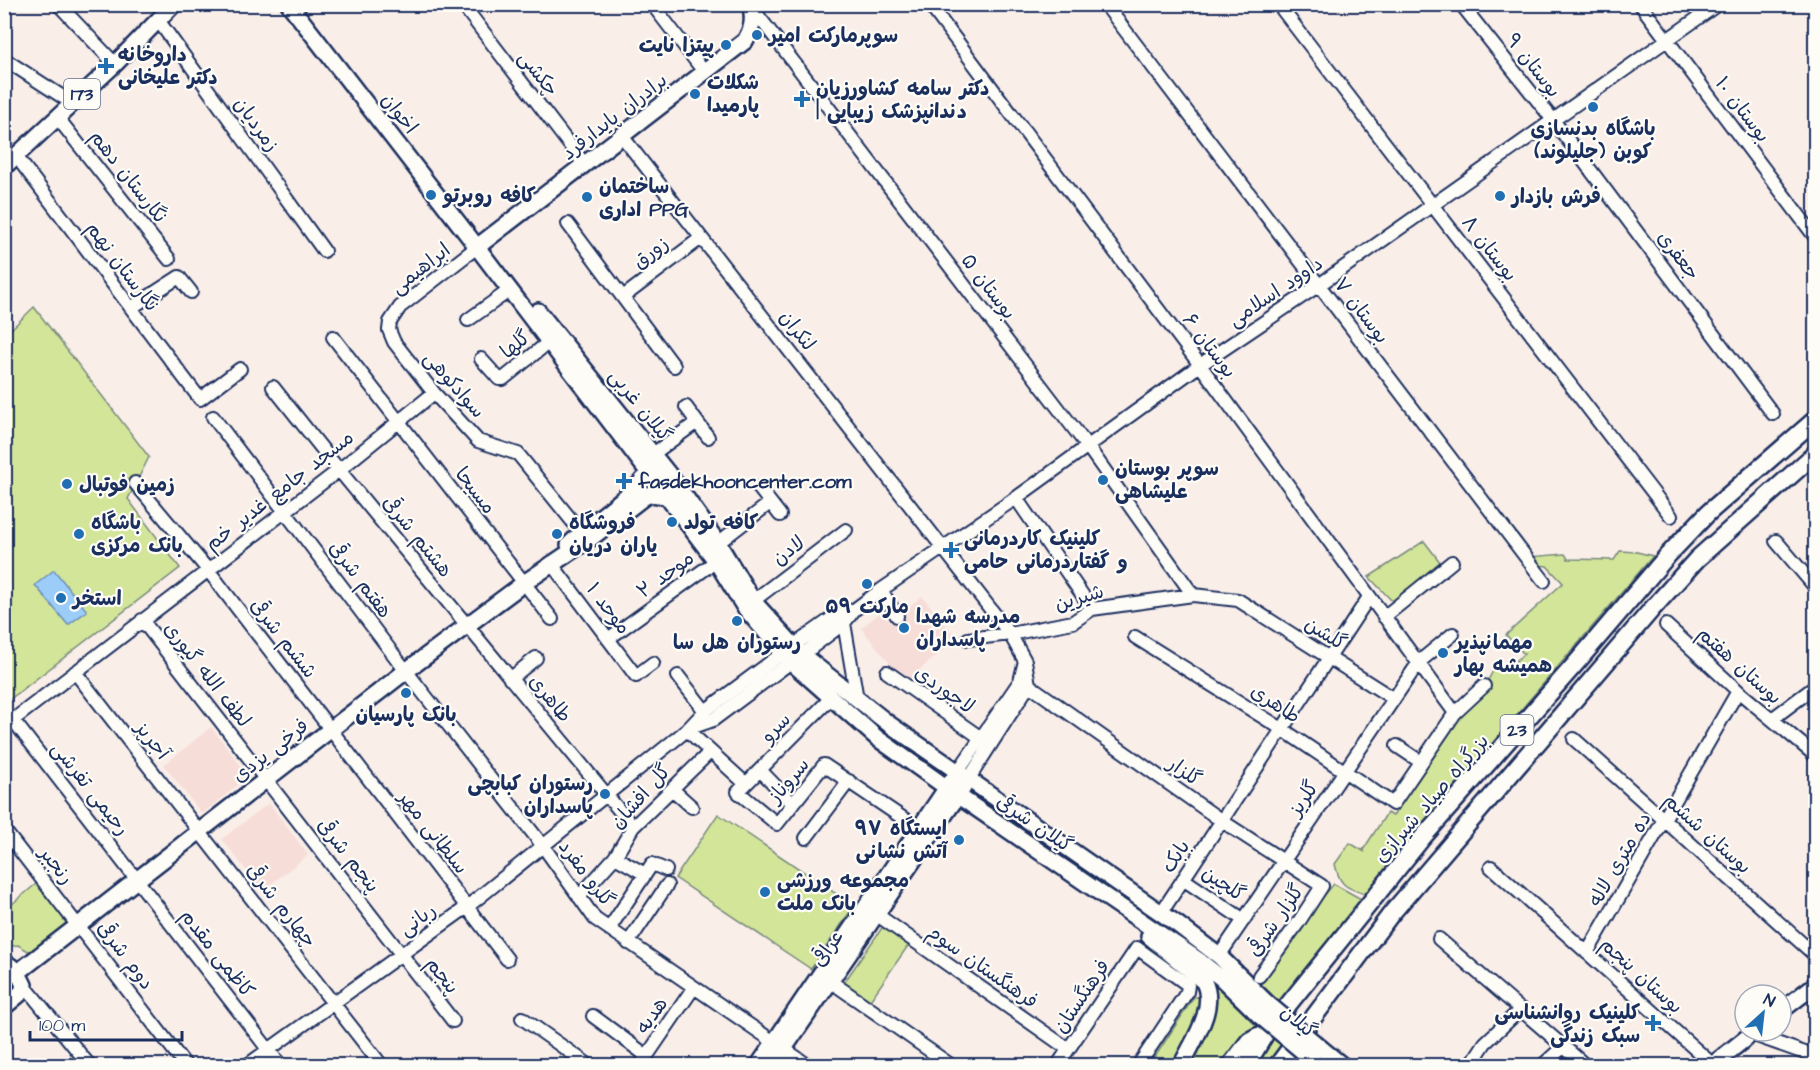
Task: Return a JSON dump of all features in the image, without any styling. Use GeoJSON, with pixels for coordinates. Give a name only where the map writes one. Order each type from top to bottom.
{"type":"FeatureCollection","features":[{"type":"Feature","properties":{"kind":"highway","name":"بزرگراه صیاد شیرازی"},"geometry":{"type":"LineString","coordinates":[[1246,1065],[1267,1031],[1423,837],[1668,555],[1708,513],[1815,419]]}},
{"type":"Feature","properties":{"kind":"highway","name":"23"},"geometry":{"type":"LineString","coordinates":[[1276,1065],[1391,914],[1696,558],[1815,453]]}},
{"type":"Feature","properties":{"kind":"highway"},"geometry":{"type":"LineString","coordinates":[[1230,1065],[1249,1041],[1267,1031]]}},
{"type":"Feature","properties":{"kind":"main road","name":"173"},"geometry":{"type":"LineString","coordinates":[[4,167],[115,64],[174,4]]}},
{"type":"Feature","properties":{"kind":"main road","name":"اخوان"},"geometry":{"type":"LineString","coordinates":[[289,4],[480,245]]}},
{"type":"Feature","properties":{"kind":"main road","name":"برادران پایدارفرد"},"geometry":{"type":"LineString","coordinates":[[480,245],[745,41],[752,30],[754,20],[751,5]]}},
{"type":"Feature","properties":{"kind":"main road","name":"گیلان غربی"},"geometry":{"type":"LineString","coordinates":[[480,245],[549,342],[654,463]]}},
{"type":"Feature","properties":{"kind":"main road","name":"گیلان غربی"},"geometry":{"type":"LineString","coordinates":[[480,245],[654,463],[667,489],[745,608],[792,654]]}},
{"type":"Feature","properties":{"kind":"main road","name":"فرخی یزدی"},"geometry":{"type":"LineString","coordinates":[[551,563],[581,532],[636,489],[654,463]]}},
{"type":"Feature","properties":{"kind":"main road","name":"گیلان غربی"},"geometry":{"type":"LineString","coordinates":[[667,489],[718,543],[753,601],[792,654]]}},
{"type":"Feature","properties":{"kind":"main road","name":"فرخی یزدی"},"geometry":{"type":"LineString","coordinates":[[4,1007],[22,992],[12,969],[79,925],[406,671],[551,563],[591,538],[644,497],[667,489]]}},
{"type":"Feature","properties":{"kind":"main road","name":"گیلان شرقی"},"geometry":{"type":"LineString","coordinates":[[792,654],[832,697],[877,738],[975,808],[1138,918],[1263,1009]]}},
{"type":"Feature","properties":{"kind":"main road","name":"گیلان شرقی"},"geometry":{"type":"LineString","coordinates":[[792,654],[1219,956],[1263,1009]]}},
{"type":"Feature","properties":{"kind":"main road"},"geometry":{"type":"LineString","coordinates":[[952,792],[963,776]]}},
{"type":"Feature","properties":{"kind":"main road","name":"عراقی"},"geometry":{"type":"LineString","coordinates":[[772,1065],[779,1045],[919,829],[952,792]]}},
{"type":"Feature","properties":{"kind":"main road","name":"عراقی"},"geometry":{"type":"LineString","coordinates":[[758,1065],[779,1045],[830,981],[876,914],[952,792]]}},
{"type":"Feature","properties":{"kind":"main road"},"geometry":{"type":"LineString","coordinates":[[975,808],[985,792]]}},
{"type":"Feature","properties":{"kind":"main road"},"geometry":{"type":"LineString","coordinates":[[1060,866],[1070,850]]}},
{"type":"Feature","properties":{"kind":"main road"},"geometry":{"type":"LineString","coordinates":[[1138,918],[1150,938],[1204,982],[1209,991],[1209,1007],[1181,1065]]}},
{"type":"Feature","properties":{"kind":"main road"},"geometry":{"type":"LineString","coordinates":[[1793,1001],[1815,984]]}},
{"type":"Feature","properties":{"kind":"main road","name":"گیلان"},"geometry":{"type":"LineString","coordinates":[[1263,1009],[1318,1058]]}},
{"type":"Feature","properties":{"kind":"main road"},"geometry":{"type":"LineString","coordinates":[[1711,1065],[1739,1043]]}},
{"type":"Feature","properties":{"kind":"main road"},"geometry":{"type":"LineString","coordinates":[[1318,1058],[1343,1065]]}},
{"type":"Feature","properties":{"kind":"street"},"geometry":{"type":"LineString","coordinates":[[58,4],[115,64]]}},
{"type":"Feature","properties":{"kind":"street","name":"چکشی"},"geometry":{"type":"LineString","coordinates":[[462,4],[585,165]]}},
{"type":"Feature","properties":{"kind":"street"},"geometry":{"type":"LineString","coordinates":[[652,4],[705,73]]}},
{"type":"Feature","properties":{"kind":"street","name":"بوستان ۶"},"geometry":{"type":"LineString","coordinates":[[929,4],[1200,365],[1455,713]]}},
{"type":"Feature","properties":{"kind":"street","name":"بوستان ۷"},"geometry":{"type":"LineString","coordinates":[[1105,4],[1544,581]]}},
{"type":"Feature","properties":{"kind":"street","name":"بوستان ۸"},"geometry":{"type":"LineString","coordinates":[[1278,4],[1671,516]]}},
{"type":"Feature","properties":{"kind":"street","name":"بوستان ۹"},"geometry":{"type":"LineString","coordinates":[[1461,4],[1553,120]]}},
{"type":"Feature","properties":{"kind":"street","name":"بوستان ۱۰"},"geometry":{"type":"LineString","coordinates":[[1640,4],[1815,238]]}},
{"type":"Feature","properties":{"kind":"street","name":"داوود اسلامی"},"geometry":{"type":"LineString","coordinates":[[605,795],[687,730],[705,711],[844,623],[854,610],[881,590],[1017,498],[1200,365],[1319,285],[1718,4]]}},
{"type":"Feature","properties":{"kind":"street","name":"بوستان ۵"},"geometry":{"type":"LineString","coordinates":[[751,5],[1088,447],[1193,595]]}},
{"type":"Feature","properties":{"kind":"street","name":"زمردیان"},"geometry":{"type":"LineString","coordinates":[[158,20],[324,251]]}},
{"type":"Feature","properties":{"kind":"street"},"geometry":{"type":"LineString","coordinates":[[4,59],[72,103]]}},
{"type":"Feature","properties":{"kind":"street","name":"نگارستان دهم"},"geometry":{"type":"LineString","coordinates":[[57,117],[169,259]]}},
{"type":"Feature","properties":{"kind":"street","name":"جعفری"},"geometry":{"type":"LineString","coordinates":[[1553,120],[1773,414]]}},
{"type":"Feature","properties":{"kind":"street","name":"لنکران"},"geometry":{"type":"LineString","coordinates":[[622,136],[1010,634],[1025,661]]}},
{"type":"Feature","properties":{"kind":"street","name":"نگارستان نهم"},"geometry":{"type":"LineString","coordinates":[[16,156],[200,399],[240,369]]}},
{"type":"Feature","properties":{"kind":"street","name":"زورق"},"geometry":{"type":"LineString","coordinates":[[568,224],[674,366]]}},
{"type":"Feature","properties":{"kind":"street","name":"زورق"},"geometry":{"type":"LineString","coordinates":[[622,297],[701,238]]}},
{"type":"Feature","properties":{"kind":"street","name":"ابراهیمی"},"geometry":{"type":"LineString","coordinates":[[390,322],[400,307],[480,245]]}},
{"type":"Feature","properties":{"kind":"street"},"geometry":{"type":"LineString","coordinates":[[130,308],[179,277],[191,292]]}},
{"type":"Feature","properties":{"kind":"street"},"geometry":{"type":"LineString","coordinates":[[468,320],[510,290]]}},
{"type":"Feature","properties":{"kind":"street","name":"سوادکوهی"},"geometry":{"type":"LineString","coordinates":[[390,322],[389,330],[394,342],[434,393],[478,441],[518,454],[581,532]]}},
{"type":"Feature","properties":{"kind":"street","name":"مسیحا"},"geometry":{"type":"LineString","coordinates":[[333,336],[397,422],[552,620]]}},
{"type":"Feature","properties":{"kind":"street","name":"گلها"},"geometry":{"type":"LineString","coordinates":[[481,359],[499,380],[549,342]]}},
{"type":"Feature","properties":{"kind":"street","name":"هشتم شرقی"},"geometry":{"type":"LineString","coordinates":[[273,387],[467,626]]}},
{"type":"Feature","properties":{"kind":"street","name":"مسجد جامع غدیر خم"},"geometry":{"type":"LineString","coordinates":[[9,723],[339,470],[434,393]]}},
{"type":"Feature","properties":{"kind":"street"},"geometry":{"type":"LineString","coordinates":[[686,407],[708,437]]}},
{"type":"Feature","properties":{"kind":"street","name":"هفتم شرقی"},"geometry":{"type":"LineString","coordinates":[[213,417],[406,671]]}},
{"type":"Feature","properties":{"kind":"street"},"geometry":{"type":"LineString","coordinates":[[654,463],[697,422]]}},
{"type":"Feature","properties":{"kind":"street","name":"ششم شرقی"},"geometry":{"type":"LineString","coordinates":[[135,483],[208,570],[330,730]]}},
{"type":"Feature","properties":{"kind":"street"},"geometry":{"type":"LineString","coordinates":[[759,488],[780,514]]}},
{"type":"Feature","properties":{"kind":"street"},"geometry":{"type":"LineString","coordinates":[[1017,498],[1092,609]]}},
{"type":"Feature","properties":{"kind":"street"},"geometry":{"type":"LineString","coordinates":[[718,543],[770,503]]}},
{"type":"Feature","properties":{"kind":"street","name":"لادن"},"geometry":{"type":"LineString","coordinates":[[753,601],[846,530]]}},
{"type":"Feature","properties":{"kind":"street"},"geometry":{"type":"LineString","coordinates":[[1776,541],[1815,588]]}},
{"type":"Feature","properties":{"kind":"street","name":"موحد ۲"},"geometry":{"type":"LineString","coordinates":[[608,639],[716,561]]}},
{"type":"Feature","properties":{"kind":"street"},"geometry":{"type":"LineString","coordinates":[[1384,617],[1452,562]]}},
{"type":"Feature","properties":{"kind":"street","name":"موحد ۱"},"geometry":{"type":"LineString","coordinates":[[551,563],[636,676],[653,663]]}},
{"type":"Feature","properties":{"kind":"street"},"geometry":{"type":"LineString","coordinates":[[881,590],[897,616]]}},
{"type":"Feature","properties":{"kind":"street","name":"شیرین"},"geometry":{"type":"LineString","coordinates":[[968,639],[1073,622],[1092,609],[1193,595],[1238,600]]}},
{"type":"Feature","properties":{"kind":"street","name":"بابک"},"geometry":{"type":"LineString","coordinates":[[1161,913],[1369,597]]}},
{"type":"Feature","properties":{"kind":"street","name":"گلشن"},"geometry":{"type":"LineString","coordinates":[[1238,600],[1394,699]]}},
{"type":"Feature","properties":{"kind":"street","name":"داوود اسلامی"},"geometry":{"type":"LineString","coordinates":[[687,730],[713,720],[838,614],[854,610]]}},
{"type":"Feature","properties":{"kind":"street","name":"لطف الله گیوری"},"geometry":{"type":"LineString","coordinates":[[142,620],[266,780]]}},
{"type":"Feature","properties":{"kind":"street"},"geometry":{"type":"LineString","coordinates":[[844,623],[857,699]]}},
{"type":"Feature","properties":{"kind":"street","name":"بوستان هفتم"},"geometry":{"type":"LineString","coordinates":[[1666,625],[1738,691],[1815,756]]}},
{"type":"Feature","properties":{"kind":"street","name":"طاهری"},"geometry":{"type":"LineString","coordinates":[[467,626],[633,827]]}},
{"type":"Feature","properties":{"kind":"street","name":"گلریز"},"geometry":{"type":"LineString","coordinates":[[1219,956],[1419,662],[1453,634]]}},
{"type":"Feature","properties":{"kind":"street","name":"طاهری"},"geometry":{"type":"LineString","coordinates":[[1135,637],[1282,729],[1393,804],[1421,762]]}},
{"type":"Feature","properties":{"kind":"street"},"geometry":{"type":"LineString","coordinates":[[510,679],[536,658]]}},
{"type":"Feature","properties":{"kind":"street"},"geometry":{"type":"LineString","coordinates":[[963,776],[1029,685],[1025,661]]}},
{"type":"Feature","properties":{"kind":"street"},"geometry":{"type":"LineString","coordinates":[[963,776],[981,738],[1020,681],[1025,661]]}},
{"type":"Feature","properties":{"kind":"street","name":"گلرو مفرد"},"geometry":{"type":"LineString","coordinates":[[406,671],[543,846],[595,919],[809,1065]]}},
{"type":"Feature","properties":{"kind":"street","name":"آجرپز"},"geometry":{"type":"LineString","coordinates":[[75,672],[200,831]]}},
{"type":"Feature","properties":{"kind":"street","name":"لاجوردی"},"geometry":{"type":"LineString","coordinates":[[887,672],[981,738]]}},
{"type":"Feature","properties":{"kind":"street"},"geometry":{"type":"LineString","coordinates":[[678,676],[705,711]]}},
{"type":"Feature","properties":{"kind":"street","name":"گلزار"},"geometry":{"type":"LineString","coordinates":[[1029,685],[1222,821],[1322,886]]}},
{"type":"Feature","properties":{"kind":"street"},"geometry":{"type":"LineString","coordinates":[[1397,746],[1421,762],[1455,713],[1484,686]]}},
{"type":"Feature","properties":{"kind":"street"},"geometry":{"type":"LineString","coordinates":[[1772,719],[1815,686]]}},
{"type":"Feature","properties":{"kind":"street","name":"ده متری لاله"},"geometry":{"type":"LineString","coordinates":[[1587,953],[1738,691]]}},
{"type":"Feature","properties":{"kind":"street","name":"سرو"},"geometry":{"type":"LineString","coordinates":[[746,784],[832,697]]}},
{"type":"Feature","properties":{"kind":"street","name":"رحیمی تفرشی"},"geometry":{"type":"LineString","coordinates":[[9,723],[137,880]]}},
{"type":"Feature","properties":{"kind":"street","name":"سلطانی مهر"},"geometry":{"type":"LineString","coordinates":[[330,730],[507,959]]}},
{"type":"Feature","properties":{"kind":"street","name":"سروناز"},"geometry":{"type":"LineString","coordinates":[[687,730],[746,784],[738,792],[777,824],[824,765],[919,829]]}},
{"type":"Feature","properties":{"kind":"street","name":"بوستان ششم"},"geometry":{"type":"LineString","coordinates":[[1574,739],[1815,956]]}},
{"type":"Feature","properties":{"kind":"street","name":"گل افشان"},"geometry":{"type":"LineString","coordinates":[[579,897],[615,857],[633,827],[710,752]]}},
{"type":"Feature","properties":{"kind":"street"},"geometry":{"type":"LineString","coordinates":[[760,770],[794,804]]}},
{"type":"Feature","properties":{"kind":"street","name":"پنجم شرقی"},"geometry":{"type":"LineString","coordinates":[[266,780],[401,954]]}},
{"type":"Feature","properties":{"kind":"street"},"geometry":{"type":"LineString","coordinates":[[806,838],[849,781]]}},
{"type":"Feature","properties":{"kind":"street"},"geometry":{"type":"LineString","coordinates":[[672,789],[692,807]]}},
{"type":"Feature","properties":{"kind":"street","name":"ربانی"},"geometry":{"type":"LineString","coordinates":[[246,1065],[467,907],[605,795]]}},
{"type":"Feature","properties":{"kind":"street","name":"رنجبر"},"geometry":{"type":"LineString","coordinates":[[4,830],[79,925]]}},
{"type":"Feature","properties":{"kind":"street","name":"چهارم شرقی"},"geometry":{"type":"LineString","coordinates":[[200,831],[382,1065]]}},
{"type":"Feature","properties":{"kind":"street"},"geometry":{"type":"LineString","coordinates":[[615,857],[645,874]]}},
{"type":"Feature","properties":{"kind":"street"},"geometry":{"type":"LineString","coordinates":[[609,929],[652,864],[666,870]]}},
{"type":"Feature","properties":{"kind":"street","name":"بوستان پنجم"},"geometry":{"type":"LineString","coordinates":[[1491,867],[1711,1065]]}},
{"type":"Feature","properties":{"kind":"street","name":"گلچین"},"geometry":{"type":"LineString","coordinates":[[1183,879],[1244,920]]}},
{"type":"Feature","properties":{"kind":"street","name":"کاظمی مقدم"},"geometry":{"type":"LineString","coordinates":[[137,880],[281,1065]]}},
{"type":"Feature","properties":{"kind":"street"},"geometry":{"type":"LineString","coordinates":[[628,943],[667,885]]}},
{"type":"Feature","properties":{"kind":"street","name":"گلزار شرقی"},"geometry":{"type":"LineString","coordinates":[[1259,976],[1322,886]]}},
{"type":"Feature","properties":{"kind":"street","name":"فرهنگستان سوم"},"geometry":{"type":"LineString","coordinates":[[876,914],[1068,1049]]}},
{"type":"Feature","properties":{"kind":"street","name":"دوم شرقی"},"geometry":{"type":"LineString","coordinates":[[79,925],[186,1065]]}},
{"type":"Feature","properties":{"kind":"street"},"geometry":{"type":"LineString","coordinates":[[1439,939],[1586,1065]]}},
{"type":"Feature","properties":{"kind":"street","name":"فرهنگستان"},"geometry":{"type":"LineString","coordinates":[[1057,1065],[1137,948],[1188,985],[1187,992],[1138,1065]]}},
{"type":"Feature","properties":{"kind":"street","name":"پنجم"},"geometry":{"type":"LineString","coordinates":[[401,954],[453,1021]]}},
{"type":"Feature","properties":{"kind":"street"},"geometry":{"type":"LineString","coordinates":[[12,969],[90,1065]]}},
{"type":"Feature","properties":{"kind":"street"},"geometry":{"type":"LineString","coordinates":[[830,981],[952,1065]]}},
{"type":"Feature","properties":{"kind":"street","name":"هدیه"},"geometry":{"type":"LineString","coordinates":[[644,1060],[694,987]]}},
{"type":"Feature","properties":{"kind":"street"},"geometry":{"type":"LineString","coordinates":[[1470,1065],[1485,1043],[1521,1010]]}},
{"type":"Feature","properties":{"kind":"street"},"geometry":{"type":"LineString","coordinates":[[593,1016],[644,1060]]}},
{"type":"Feature","properties":{"kind":"street"},"geometry":{"type":"LineString","coordinates":[[522,1018],[590,1065]]}},
{"type":"Feature","properties":{"kind":"street"},"geometry":{"type":"LineString","coordinates":[[1780,1043],[1815,1057]]}},
{"type":"Feature","properties":{"kind":"street"},"geometry":{"type":"LineString","coordinates":[[1542,1065],[1564,1046]]}},
{"type":"Feature","properties":{"kind":"shaded area"},"geometry":{"type":"Polygon","coordinates":[[[922,596],[957,639],[905,682],[861,628],[881,612],[890,622],[922,596]]]}},
{"type":"Feature","properties":{"kind":"shaded area"},"geometry":{"type":"Polygon","coordinates":[[[211,727],[249,776],[202,814],[164,765],[211,727]]]}},
{"type":"Feature","properties":{"kind":"shaded area"},"geometry":{"type":"Polygon","coordinates":[[[269,803],[308,855],[262,891],[222,839],[269,803]]]}},
{"type":"Feature","properties":{"kind":"green space","name":"باشگاه بانک مرکزی"},"geometry":{"type":"Polygon","coordinates":[[[34,307],[149,457],[128,499],[180,568],[5,703],[5,335],[34,307]]]}},
{"type":"Feature","properties":{"kind":"green space"},"geometry":{"type":"Polygon","coordinates":[[[1424,541],[1440,562],[1393,602],[1369,577],[1424,541]]]}},
{"type":"Feature","properties":{"kind":"green space"},"geometry":{"type":"Polygon","coordinates":[[[1620,551],[1653,556],[1417,831],[1367,895],[1345,885],[1339,877],[1335,864],[1350,843],[1365,852],[1363,850],[1387,813],[1393,816],[1460,713],[1483,689],[1498,662],[1505,670],[1524,654],[1506,635],[1563,583],[1547,566],[1538,565],[1528,557],[1565,554],[1568,559],[1614,560],[1620,551]]]}},
{"type":"Feature","properties":{"kind":"green space","name":"مجموعه ورزشی بانک ملت"},"geometry":{"type":"Polygon","coordinates":[[[718,814],[854,906],[811,969],[675,878],[718,814]]]}},
{"type":"Feature","properties":{"kind":"green space"},"geometry":{"type":"Polygon","coordinates":[[[37,883],[68,922],[30,952],[18,945],[8,947],[5,943],[5,910],[37,883]]]}},
{"type":"Feature","properties":{"kind":"green space"},"geometry":{"type":"Polygon","coordinates":[[[1334,884],[1363,900],[1279,1005],[1255,983],[1334,884]]]}},
{"type":"Feature","properties":{"kind":"green space"},"geometry":{"type":"Polygon","coordinates":[[[884,925],[910,943],[869,1002],[843,984],[884,925]]]}},
{"type":"Feature","properties":{"kind":"green space"},"geometry":{"type":"Polygon","coordinates":[[[1167,942],[1262,1020],[1226,1065],[1185,1065],[1212,1006],[1167,942]]]}},
{"type":"Feature","properties":{"kind":"green space"},"geometry":{"type":"Polygon","coordinates":[[[4,972],[15,987],[5,996],[4,996],[4,972]]]}},
{"type":"Feature","properties":{"kind":"green space"},"geometry":{"type":"Polygon","coordinates":[[[1194,997],[1202,997],[1205,1002],[1173,1065],[1149,1066],[1194,997]]]}},
{"type":"Feature","properties":{"kind":"green space"},"geometry":{"type":"Polygon","coordinates":[[[1277,1033],[1285,1039],[1266,1065],[1254,1066],[1277,1033]]]}},
{"type":"Feature","properties":{"kind":"water","name":"استخر"},"geometry":{"type":"Polygon","coordinates":[[[54,570],[87,611],[68,625],[35,585],[54,570]]]}},
{"type":"Feature","properties":{"kind":"place","name":"سوپرمارکت امیر"},"geometry":{"type":"Point","coordinates":[757,35]}},
{"type":"Feature","properties":{"kind":"place","name":"پیتزا نایت"},"geometry":{"type":"Point","coordinates":[726,45]}},
{"type":"Feature","properties":{"kind":"place","name":"داروخانه دکتر علیخانی"},"geometry":{"type":"Point","coordinates":[106,66]}},
{"type":"Feature","properties":{"kind":"place","name":"شکلات پارمیدا"},"geometry":{"type":"Point","coordinates":[695,94]}},
{"type":"Feature","properties":{"kind":"place","name":"دکتر سامه کشاورزیان | دندانپزشک زیبایی"},"geometry":{"type":"Point","coordinates":[802,99]}},
{"type":"Feature","properties":{"kind":"place","name":"باشگاه بدنسازی کوبن (جلیلوند)"},"geometry":{"type":"Point","coordinates":[1593,107]}},
{"type":"Feature","properties":{"kind":"place","name":"کافه روبرتو"},"geometry":{"type":"Point","coordinates":[431,195]}},
{"type":"Feature","properties":{"kind":"place","name":"فرش بازدار"},"geometry":{"type":"Point","coordinates":[1500,196]}},
{"type":"Feature","properties":{"kind":"place","name":"ساختمان اداری PPG"},"geometry":{"type":"Point","coordinates":[587,197]}},
{"type":"Feature","properties":{"kind":"place","name":"سوپر بوستان علیشاهی"},"geometry":{"type":"Point","coordinates":[1103,480]}},
{"type":"Feature","properties":{"kind":"place","name":"fasdekhooncenter.com"},"geometry":{"type":"Point","coordinates":[624,481]}},
{"type":"Feature","properties":{"kind":"place","name":"زمین فوتبال"},"geometry":{"type":"Point","coordinates":[67,484]}},
{"type":"Feature","properties":{"kind":"place","name":"کافه تولد"},"geometry":{"type":"Point","coordinates":[672,522]}},
{"type":"Feature","properties":{"kind":"place","name":"باشگاه بانک مرکزی"},"geometry":{"type":"Point","coordinates":[79,534]}},
{"type":"Feature","properties":{"kind":"place","name":"فروشگاه یاران دریان"},"geometry":{"type":"Point","coordinates":[557,534]}},
{"type":"Feature","properties":{"kind":"place","name":"کلینیک کاردرمانی و گفتاردرمانی حامی"},"geometry":{"type":"Point","coordinates":[951,550]}},
{"type":"Feature","properties":{"kind":"place","name":"مارکت ۵۹"},"geometry":{"type":"Point","coordinates":[867,584]}},
{"type":"Feature","properties":{"kind":"place","name":"استخر"},"geometry":{"type":"Point","coordinates":[61,598]}},
{"type":"Feature","properties":{"kind":"place","name":"رستوران هل سا"},"geometry":{"type":"Point","coordinates":[737,621]}},
{"type":"Feature","properties":{"kind":"place","name":"مدرسه شهدا پاسداران"},"geometry":{"type":"Point","coordinates":[904,628]}},
{"type":"Feature","properties":{"kind":"place","name":"مهمانپذیر همیشه بهار"},"geometry":{"type":"Point","coordinates":[1443,653]}},
{"type":"Feature","properties":{"kind":"place","name":"بانک پارسیان"},"geometry":{"type":"Point","coordinates":[406,693]}},
{"type":"Feature","properties":{"kind":"place","name":"رستوران کبابچی پاسداران"},"geometry":{"type":"Point","coordinates":[605,794]}},
{"type":"Feature","properties":{"kind":"place","name":"ایستگاه ۹۷ آتش نشانی"},"geometry":{"type":"Point","coordinates":[959,840]}},
{"type":"Feature","properties":{"kind":"place","name":"مجموعه ورزشی بانک ملت"},"geometry":{"type":"Point","coordinates":[765,892]}},
{"type":"Feature","properties":{"kind":"place","name":"کلینیک روانشناسی سبک زندگی"},"geometry":{"type":"Point","coordinates":[1653,1023]}}]}
